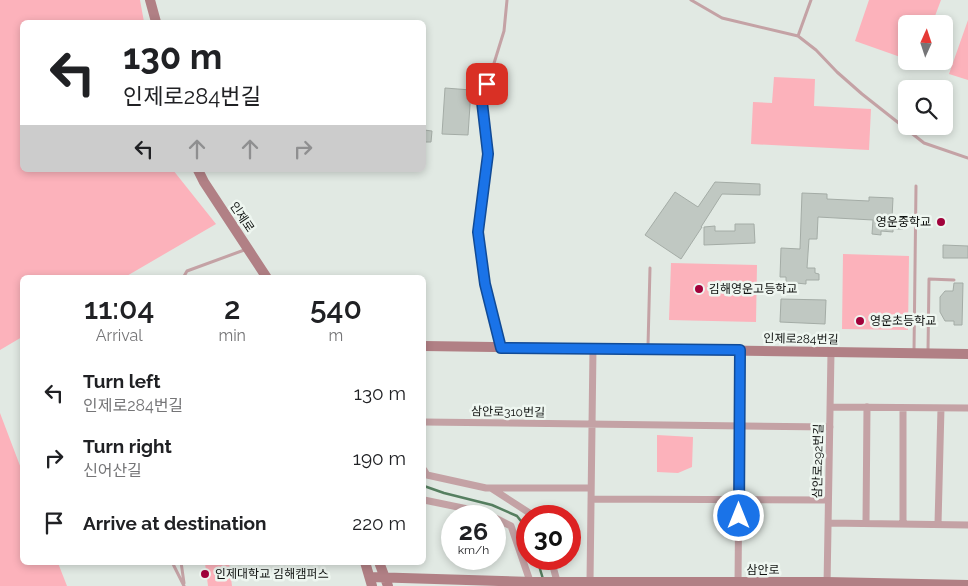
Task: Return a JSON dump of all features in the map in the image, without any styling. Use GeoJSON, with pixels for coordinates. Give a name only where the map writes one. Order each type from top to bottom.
{"type":"FeatureCollection","features":[{"type":"Feature","properties":{"kind":"main road"},"geometry":{"type":"LineString","coordinates":[[150,0],[155,20]]}},
{"type":"Feature","properties":{"kind":"main road","name":"인제로"},"geometry":{"type":"LineString","coordinates":[[199,172],[265,275]]}},
{"type":"Feature","properties":{"kind":"main road","name":"인제로284번길"},"geometry":{"type":"LineString","coordinates":[[426,346],[968,354]]}},
{"type":"Feature","properties":{"kind":"main road"},"geometry":{"type":"LineString","coordinates":[[366,565],[371,581],[532,583]]}},
{"type":"Feature","properties":{"kind":"main road"},"geometry":{"type":"LineString","coordinates":[[380,565],[387,582]]}},
{"type":"Feature","properties":{"kind":"main road","name":"삼안로"},"geometry":{"type":"LineString","coordinates":[[532,583],[968,585]]}},
{"type":"Feature","properties":{"kind":"street"},"geometry":{"type":"LineString","coordinates":[[590,582],[592,348]]}},
{"type":"Feature","properties":{"kind":"street"},"geometry":{"type":"LineString","coordinates":[[738,584],[740,350]]}},
{"type":"Feature","properties":{"kind":"street"},"geometry":{"type":"LineString","coordinates":[[830,407],[832,352]]}},
{"type":"Feature","properties":{"kind":"street","name":"삼안로292번길"},"geometry":{"type":"LineString","coordinates":[[827,584],[830,407],[968,408]]}},
{"type":"Feature","properties":{"kind":"street"},"geometry":{"type":"LineString","coordinates":[[866,523],[867,407]]}},
{"type":"Feature","properties":{"kind":"street"},"geometry":{"type":"LineString","coordinates":[[903,408],[903,524]]}},
{"type":"Feature","properties":{"kind":"street"},"geometry":{"type":"LineString","coordinates":[[938,524],[941,408]]}},
{"type":"Feature","properties":{"kind":"street","name":"삼안로310번길"},"geometry":{"type":"LineString","coordinates":[[426,422],[830,427]]}},
{"type":"Feature","properties":{"kind":"street"},"geometry":{"type":"LineString","coordinates":[[426,472],[428,475],[486,488],[591,488]]}},
{"type":"Feature","properties":{"kind":"street"},"geometry":{"type":"LineString","coordinates":[[491,488],[517,505]]}},
{"type":"Feature","properties":{"kind":"street"},"geometry":{"type":"LineString","coordinates":[[591,499],[828,500]]}},
{"type":"Feature","properties":{"kind":"street"},"geometry":{"type":"LineString","coordinates":[[426,500],[448,505]]}},
{"type":"Feature","properties":{"kind":"street"},"geometry":{"type":"LineString","coordinates":[[828,523],[968,525]]}},
{"type":"Feature","properties":{"kind":"street"},"geometry":{"type":"LineString","coordinates":[[506,524],[511,526],[532,583]]}},
{"type":"Feature","properties":{"kind":"street"},"geometry":{"type":"LineString","coordinates":[[553,570],[556,583]]}},
{"type":"Feature","properties":{"kind":"lane"},"geometry":{"type":"LineString","coordinates":[[501,348],[485,284],[478,232],[488,154],[482,102],[504,30],[507,0]]}},
{"type":"Feature","properties":{"kind":"lane"},"geometry":{"type":"LineString","coordinates":[[691,0],[722,18],[798,36],[816,50],[862,94],[924,143],[968,158]]}},
{"type":"Feature","properties":{"kind":"lane"},"geometry":{"type":"LineString","coordinates":[[798,36],[811,0]]}},
{"type":"Feature","properties":{"kind":"lane"},"geometry":{"type":"LineString","coordinates":[[914,354],[916,186]]}},
{"type":"Feature","properties":{"kind":"lane"},"geometry":{"type":"LineString","coordinates":[[185,275],[187,271],[248,249]]}},
{"type":"Feature","properties":{"kind":"lane"},"geometry":{"type":"LineString","coordinates":[[648,350],[650,268]]}},
{"type":"Feature","properties":{"kind":"lane"},"geometry":{"type":"LineString","coordinates":[[928,354],[929,279],[954,280]]}},
{"type":"Feature","properties":{"kind":"lane"},"geometry":{"type":"LineString","coordinates":[[174,565],[184,586]]}},
{"type":"Feature","properties":{"kind":"lane"},"geometry":{"type":"LineString","coordinates":[[181,565],[184,586]]}},
{"type":"Feature","properties":{"kind":"shaded area"},"geometry":{"type":"Polygon","coordinates":[[[0,0],[140,0],[144,20],[20,20],[20,172],[175,172],[216,224],[128,275],[20,275],[20,338],[0,350],[0,0]]]}},
{"type":"Feature","properties":{"kind":"shaded area"},"geometry":{"type":"Polygon","coordinates":[[[869,0],[941,0],[935,15],[898,15],[898,56],[855,41],[869,0]]]}},
{"type":"Feature","properties":{"kind":"shaded area"},"geometry":{"type":"Polygon","coordinates":[[[968,20],[968,80],[949,74],[950,70],[953,70],[953,63],[968,20]]]}},
{"type":"Feature","properties":{"kind":"shaded area"},"geometry":{"type":"Polygon","coordinates":[[[774,77],[815,79],[814,106],[871,109],[869,150],[751,144],[753,102],[772,103],[774,77]]]}},
{"type":"Feature","properties":{"kind":"shaded area"},"geometry":{"type":"Polygon","coordinates":[[[843,254],[909,256],[908,330],[842,329],[843,254]]]}},
{"type":"Feature","properties":{"kind":"shaded area"},"geometry":{"type":"Polygon","coordinates":[[[671,263],[757,265],[756,322],[669,320],[671,263]]]}},
{"type":"Feature","properties":{"kind":"shaded area"},"geometry":{"type":"Polygon","coordinates":[[[0,413],[20,466],[20,565],[59,565],[67,586],[0,586],[0,413]]]}},
{"type":"Feature","properties":{"kind":"shaded area"},"geometry":{"type":"Polygon","coordinates":[[[657,435],[693,437],[692,467],[678,473],[657,472],[657,435]]]}},
{"type":"Feature","properties":{"kind":"shaded area"},"geometry":{"type":"Polygon","coordinates":[[[205,565],[229,565],[232,586],[208,586],[205,565]]]}},
{"type":"Feature","properties":{"kind":"building"},"geometry":{"type":"Polygon","coordinates":[[[445,88],[471,90],[468,135],[442,134],[445,88]]]}},
{"type":"Feature","properties":{"kind":"building"},"geometry":{"type":"Polygon","coordinates":[[[426,130],[432,131],[431,142],[426,142],[426,130]]]}},
{"type":"Feature","properties":{"kind":"building"},"geometry":{"type":"Polygon","coordinates":[[[715,182],[760,184],[760,195],[722,194],[681,259],[645,235],[675,192],[698,207],[715,182]]]}},
{"type":"Feature","properties":{"kind":"building"},"geometry":{"type":"Polygon","coordinates":[[[802,193],[827,194],[827,199],[869,201],[869,197],[893,198],[892,218],[904,219],[903,229],[893,229],[893,232],[881,231],[881,235],[872,234],[873,220],[818,217],[817,239],[809,239],[807,268],[815,268],[815,273],[819,274],[819,280],[806,280],[806,284],[796,283],[795,286],[786,285],[786,277],[780,277],[781,248],[800,249],[802,193]]]}},
{"type":"Feature","properties":{"kind":"building"},"geometry":{"type":"Polygon","coordinates":[[[735,224],[754,224],[755,243],[704,245],[704,227],[715,226],[715,231],[735,231],[735,224]]]}},
{"type":"Feature","properties":{"kind":"building"},"geometry":{"type":"Polygon","coordinates":[[[943,245],[968,246],[968,258],[943,258],[943,245]]]}},
{"type":"Feature","properties":{"kind":"building"},"geometry":{"type":"Polygon","coordinates":[[[954,283],[963,283],[962,325],[954,325],[954,321],[945,321],[940,312],[940,297],[945,291],[953,291],[954,283]]]}},
{"type":"Feature","properties":{"kind":"building"},"geometry":{"type":"Polygon","coordinates":[[[781,299],[826,300],[825,324],[780,322],[781,299]]]}},
{"type":"Feature","properties":{"kind":"waterway"},"geometry":{"type":"LineString","coordinates":[[426,487],[492,505],[516,516]]}},
{"type":"Feature","properties":{"kind":"waterway"},"geometry":{"type":"LineString","coordinates":[[540,570],[543,579]]}},
{"type":"Feature","properties":{"kind":"place","name":"영운중학교"},"geometry":{"type":"Point","coordinates":[941,222]}},
{"type":"Feature","properties":{"kind":"place","name":"김해영운고등학교"},"geometry":{"type":"Point","coordinates":[699,289]}},
{"type":"Feature","properties":{"kind":"place","name":"영운초등학교"},"geometry":{"type":"Point","coordinates":[860,321]}},
{"type":"Feature","properties":{"kind":"place","name":"인제대학교 김해캠퍼스"},"geometry":{"type":"Point","coordinates":[205,574]}},
{"type":"Feature","properties":{"kind":"route"},"geometry":{"type":"LineString","coordinates":[[487,84],[482,102],[488,154],[478,232],[485,284],[501,348],[740,350],[739,516]]}}]}
